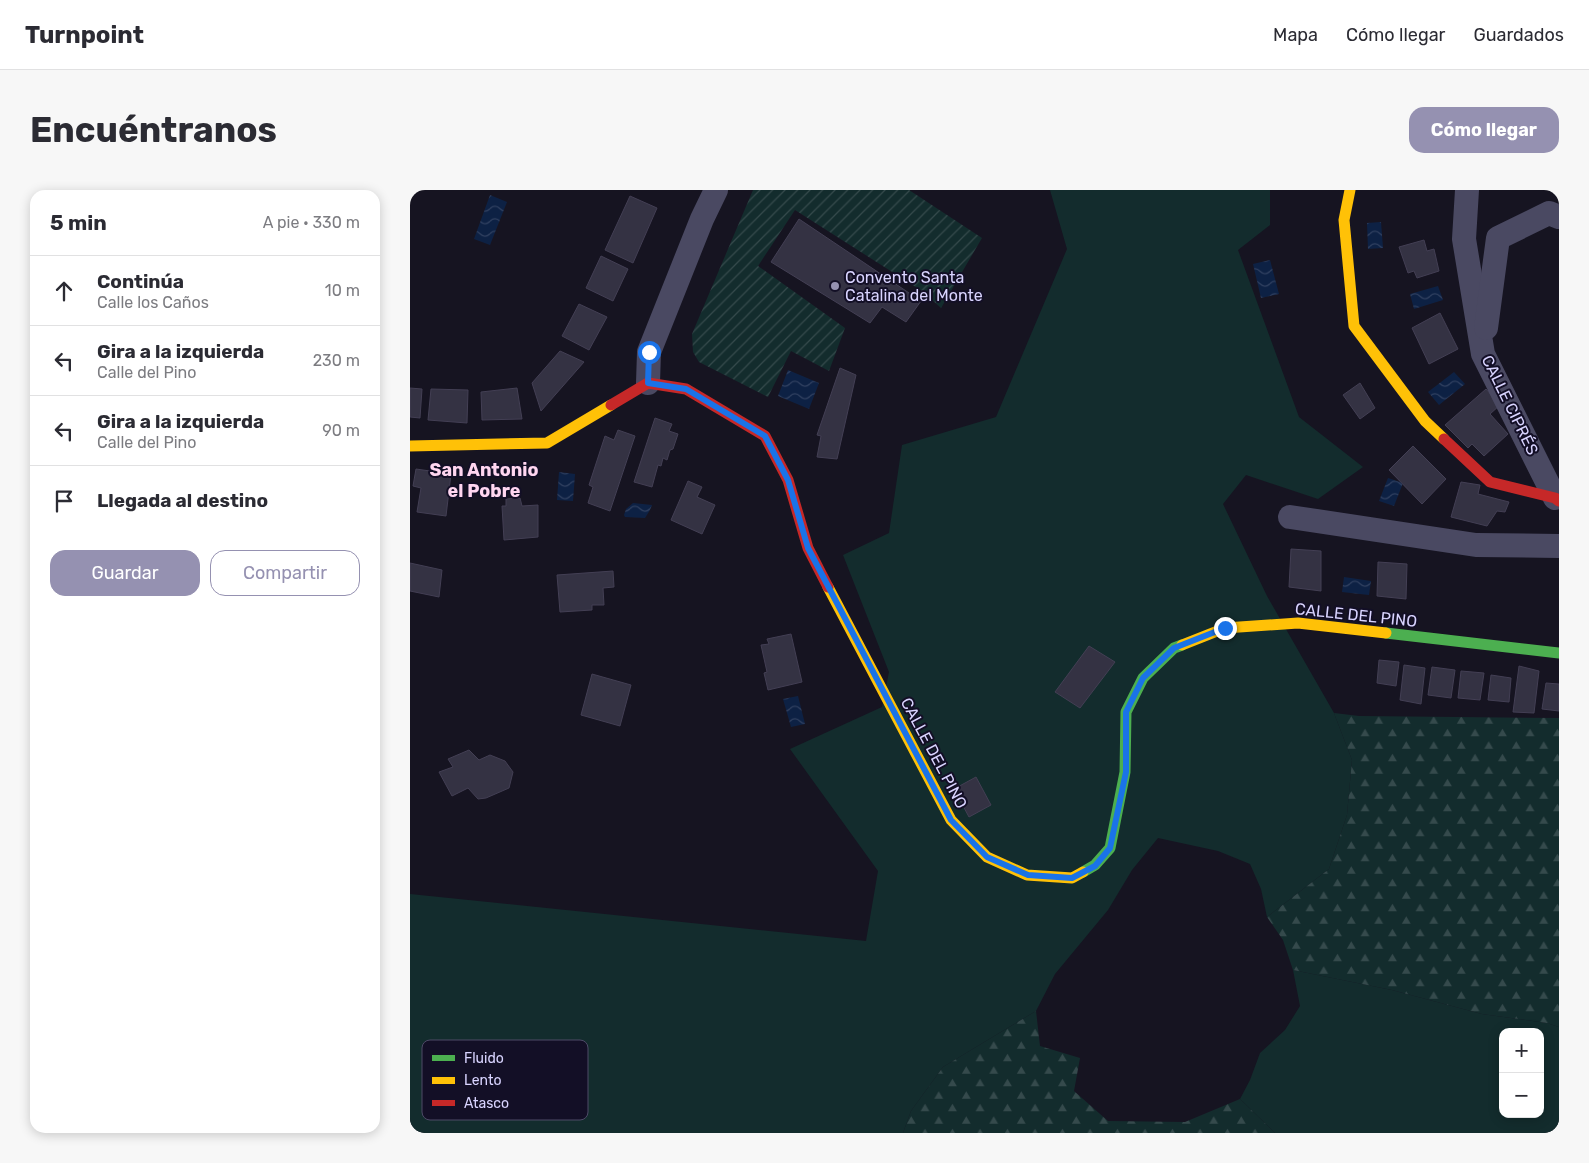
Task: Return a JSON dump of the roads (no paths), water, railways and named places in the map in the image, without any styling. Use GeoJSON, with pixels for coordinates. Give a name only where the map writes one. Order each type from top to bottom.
{"type":"FeatureCollection","features":[{"type":"Feature","properties":{"kind":"street"},"geometry":{"type":"LineString","coordinates":[[410,446],[547,443],[648,383],[649,352],[716,190]]}},
{"type":"Feature","properties":{"kind":"street"},"geometry":{"type":"LineString","coordinates":[[1350,190],[1344,220],[1354,326],[1425,421],[1490,482],[1557,499]]}},
{"type":"Feature","properties":{"kind":"street","name":"CALLE CIPRÉS"},"geometry":{"type":"LineString","coordinates":[[1467,190],[1464,239],[1483,354],[1557,499]]}},
{"type":"Feature","properties":{"kind":"street"},"geometry":{"type":"LineString","coordinates":[[1483,354],[1498,238],[1549,213],[1559,217]]}},
{"type":"Feature","properties":{"kind":"street","name":"CALLE DEL PINO"},"geometry":{"type":"LineString","coordinates":[[648,383],[686,389],[765,436],[788,480],[808,548],[951,820],[987,857],[1028,875],[1072,878],[1095,866],[1110,848],[1126,772],[1126,712],[1143,678],[1174,648],[1225,628],[1298,623],[1559,653]]}},
{"type":"Feature","properties":{"kind":"street"},"geometry":{"type":"LineString","coordinates":[[1290,517],[1476,545],[1559,546]]}},
{"type":"Feature","properties":{"kind":"water"},"geometry":{"type":"Polygon","coordinates":[[[490,195],[507,202],[490,245],[474,239],[490,195]]]}},
{"type":"Feature","properties":{"kind":"water"},"geometry":{"type":"Polygon","coordinates":[[[1381,222],[1383,248],[1368,249],[1367,223],[1381,222]]]}},
{"type":"Feature","properties":{"kind":"water"},"geometry":{"type":"Polygon","coordinates":[[[1270,260],[1279,294],[1261,298],[1253,264],[1270,260]]]}},
{"type":"Feature","properties":{"kind":"water"},"geometry":{"type":"Polygon","coordinates":[[[1438,286],[1443,300],[1414,309],[1410,294],[1438,286]]]}},
{"type":"Feature","properties":{"kind":"water"},"geometry":{"type":"Polygon","coordinates":[[[788,370],[819,383],[809,409],[778,396],[788,370]]]}},
{"type":"Feature","properties":{"kind":"water"},"geometry":{"type":"Polygon","coordinates":[[[1454,372],[1465,384],[1439,405],[1428,392],[1454,372]]]}},
{"type":"Feature","properties":{"kind":"water"},"geometry":{"type":"Polygon","coordinates":[[[559,472],[575,474],[573,501],[557,500],[559,472]]]}},
{"type":"Feature","properties":{"kind":"water"},"geometry":{"type":"Polygon","coordinates":[[[1388,478],[1403,483],[1394,506],[1379,501],[1388,478]]]}},
{"type":"Feature","properties":{"kind":"water"},"geometry":{"type":"Polygon","coordinates":[[[633,503],[652,505],[645,518],[625,517],[626,509],[633,503]]]}},
{"type":"Feature","properties":{"kind":"water"},"geometry":{"type":"Polygon","coordinates":[[[1344,577],[1371,581],[1369,595],[1342,592],[1344,577]]]}},
{"type":"Feature","properties":{"kind":"water"},"geometry":{"type":"Polygon","coordinates":[[[798,696],[805,724],[791,727],[783,699],[798,696]]]}},
{"type":"Feature","properties":{"kind":"place","name":"Convento Santa Catalina del Monte"},"geometry":{"type":"Point","coordinates":[835,286]}},
{"type":"Feature","properties":{"kind":"district","name":"San Antonio el Pobre"},"geometry":{"type":"Point","coordinates":[484,480]}}]}
